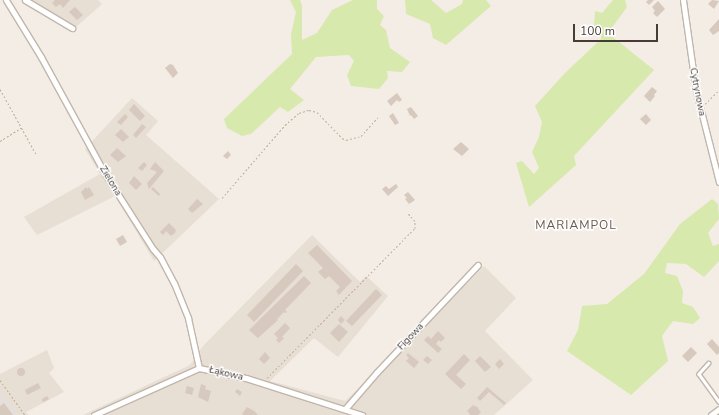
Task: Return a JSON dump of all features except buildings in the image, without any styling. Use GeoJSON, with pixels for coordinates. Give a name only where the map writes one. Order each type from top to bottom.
{"type":"FeatureCollection","features":[{"type":"Feature","properties":{"kind":"street","name":"Zielona"},"geometry":{"type":"LineString","coordinates":[[6,0],[40,57],[105,174],[152,249],[160,257],[174,283],[188,318],[199,368]]}},
{"type":"Feature","properties":{"kind":"street"},"geometry":{"type":"LineString","coordinates":[[25,0],[72,28]]}},
{"type":"Feature","properties":{"kind":"street","name":"Cytrynowa"},"geometry":{"type":"LineString","coordinates":[[683,0],[696,91],[719,182]]}},
{"type":"Feature","properties":{"kind":"street","name":"Figowa"},"geometry":{"type":"LineString","coordinates":[[345,409],[377,372],[478,265]]}},
{"type":"Feature","properties":{"kind":"street","name":"Łąkowa"},"geometry":{"type":"LineString","coordinates":[[94,415],[199,368],[262,383],[362,415]]}},
{"type":"Feature","properties":{"kind":"street"},"geometry":{"type":"LineString","coordinates":[[711,415],[719,409]]}},
{"type":"Feature","properties":{"kind":"lane"},"geometry":{"type":"LineString","coordinates":[[709,363],[699,374],[719,402]]}},
{"type":"Feature","properties":{"kind":"path"},"geometry":{"type":"LineString","coordinates":[[0,89],[36,154]]}},
{"type":"Feature","properties":{"kind":"path"},"geometry":{"type":"LineString","coordinates":[[700,109],[719,90]]}},
{"type":"Feature","properties":{"kind":"path"},"geometry":{"type":"LineString","coordinates":[[222,198],[285,125],[299,113],[309,110],[317,112],[342,138],[346,140],[361,136],[378,117]]}},
{"type":"Feature","properties":{"kind":"path"},"geometry":{"type":"LineString","coordinates":[[0,141],[21,128]]}},
{"type":"Feature","properties":{"kind":"path"},"geometry":{"type":"LineString","coordinates":[[262,383],[415,228],[415,221],[408,212]]}},
{"type":"Feature","properties":{"kind":"path"},"geometry":{"type":"LineString","coordinates":[[0,380],[25,415]]}},
{"type":"Feature","properties":{"kind":"shaded area"},"geometry":{"type":"Polygon","coordinates":[[[20,0],[98,0],[102,4],[76,27],[20,0]]]}},
{"type":"Feature","properties":{"kind":"shaded area"},"geometry":{"type":"Polygon","coordinates":[[[132,98],[158,121],[146,135],[219,199],[154,261],[115,196],[37,235],[24,217],[100,174],[85,149],[132,98]]]}},
{"type":"Feature","properties":{"kind":"shaded area"},"geometry":{"type":"Polygon","coordinates":[[[312,235],[360,282],[366,276],[388,296],[338,357],[314,338],[270,381],[345,401],[415,337],[484,266],[516,298],[485,331],[533,380],[494,415],[83,415],[190,365],[203,346],[312,235]]]}},
{"type":"Feature","properties":{"kind":"shaded area"},"geometry":{"type":"Polygon","coordinates":[[[47,350],[54,368],[49,373],[64,392],[26,412],[28,415],[0,415],[0,374],[47,350]]]}},
{"type":"Feature","properties":{"kind":"shaded area"},"geometry":{"type":"Polygon","coordinates":[[[0,391],[18,415],[0,415],[0,391]]]}},
{"type":"Feature","properties":{"kind":"green space"},"geometry":{"type":"Polygon","coordinates":[[[290,0],[300,0],[302,5],[302,40],[317,33],[332,10],[353,0],[377,0],[377,9],[384,16],[380,25],[386,30],[390,48],[410,62],[402,72],[387,71],[388,78],[379,89],[351,86],[347,75],[354,61],[349,55],[316,57],[290,89],[304,100],[288,112],[280,107],[251,134],[242,136],[227,128],[224,119],[292,54],[291,34],[296,12],[290,0]]]}},
{"type":"Feature","properties":{"kind":"green space"},"geometry":{"type":"Polygon","coordinates":[[[405,0],[431,0],[446,13],[462,4],[463,0],[486,0],[491,6],[446,45],[433,38],[430,24],[406,14],[405,0]]]}},
{"type":"Feature","properties":{"kind":"green space"},"geometry":{"type":"Polygon","coordinates":[[[613,0],[625,0],[627,7],[608,33],[654,70],[574,156],[576,165],[529,207],[516,163],[522,161],[534,174],[539,168],[532,152],[539,137],[542,122],[535,106],[565,73],[601,39],[602,29],[594,26],[595,11],[602,13],[613,0]]]}},
{"type":"Feature","properties":{"kind":"green space"},"geometry":{"type":"Polygon","coordinates":[[[712,199],[718,204],[719,219],[708,233],[713,246],[719,244],[719,261],[704,277],[686,264],[667,263],[665,273],[677,276],[683,291],[682,303],[693,307],[700,318],[693,324],[673,321],[662,336],[668,361],[631,395],[567,351],[578,330],[582,306],[607,304],[644,274],[680,224],[712,199]]]}},
{"type":"Feature","properties":{"kind":"district","name":"MARIAMPOL"},"geometry":{"type":"Point","coordinates":[576,226]}}]}
